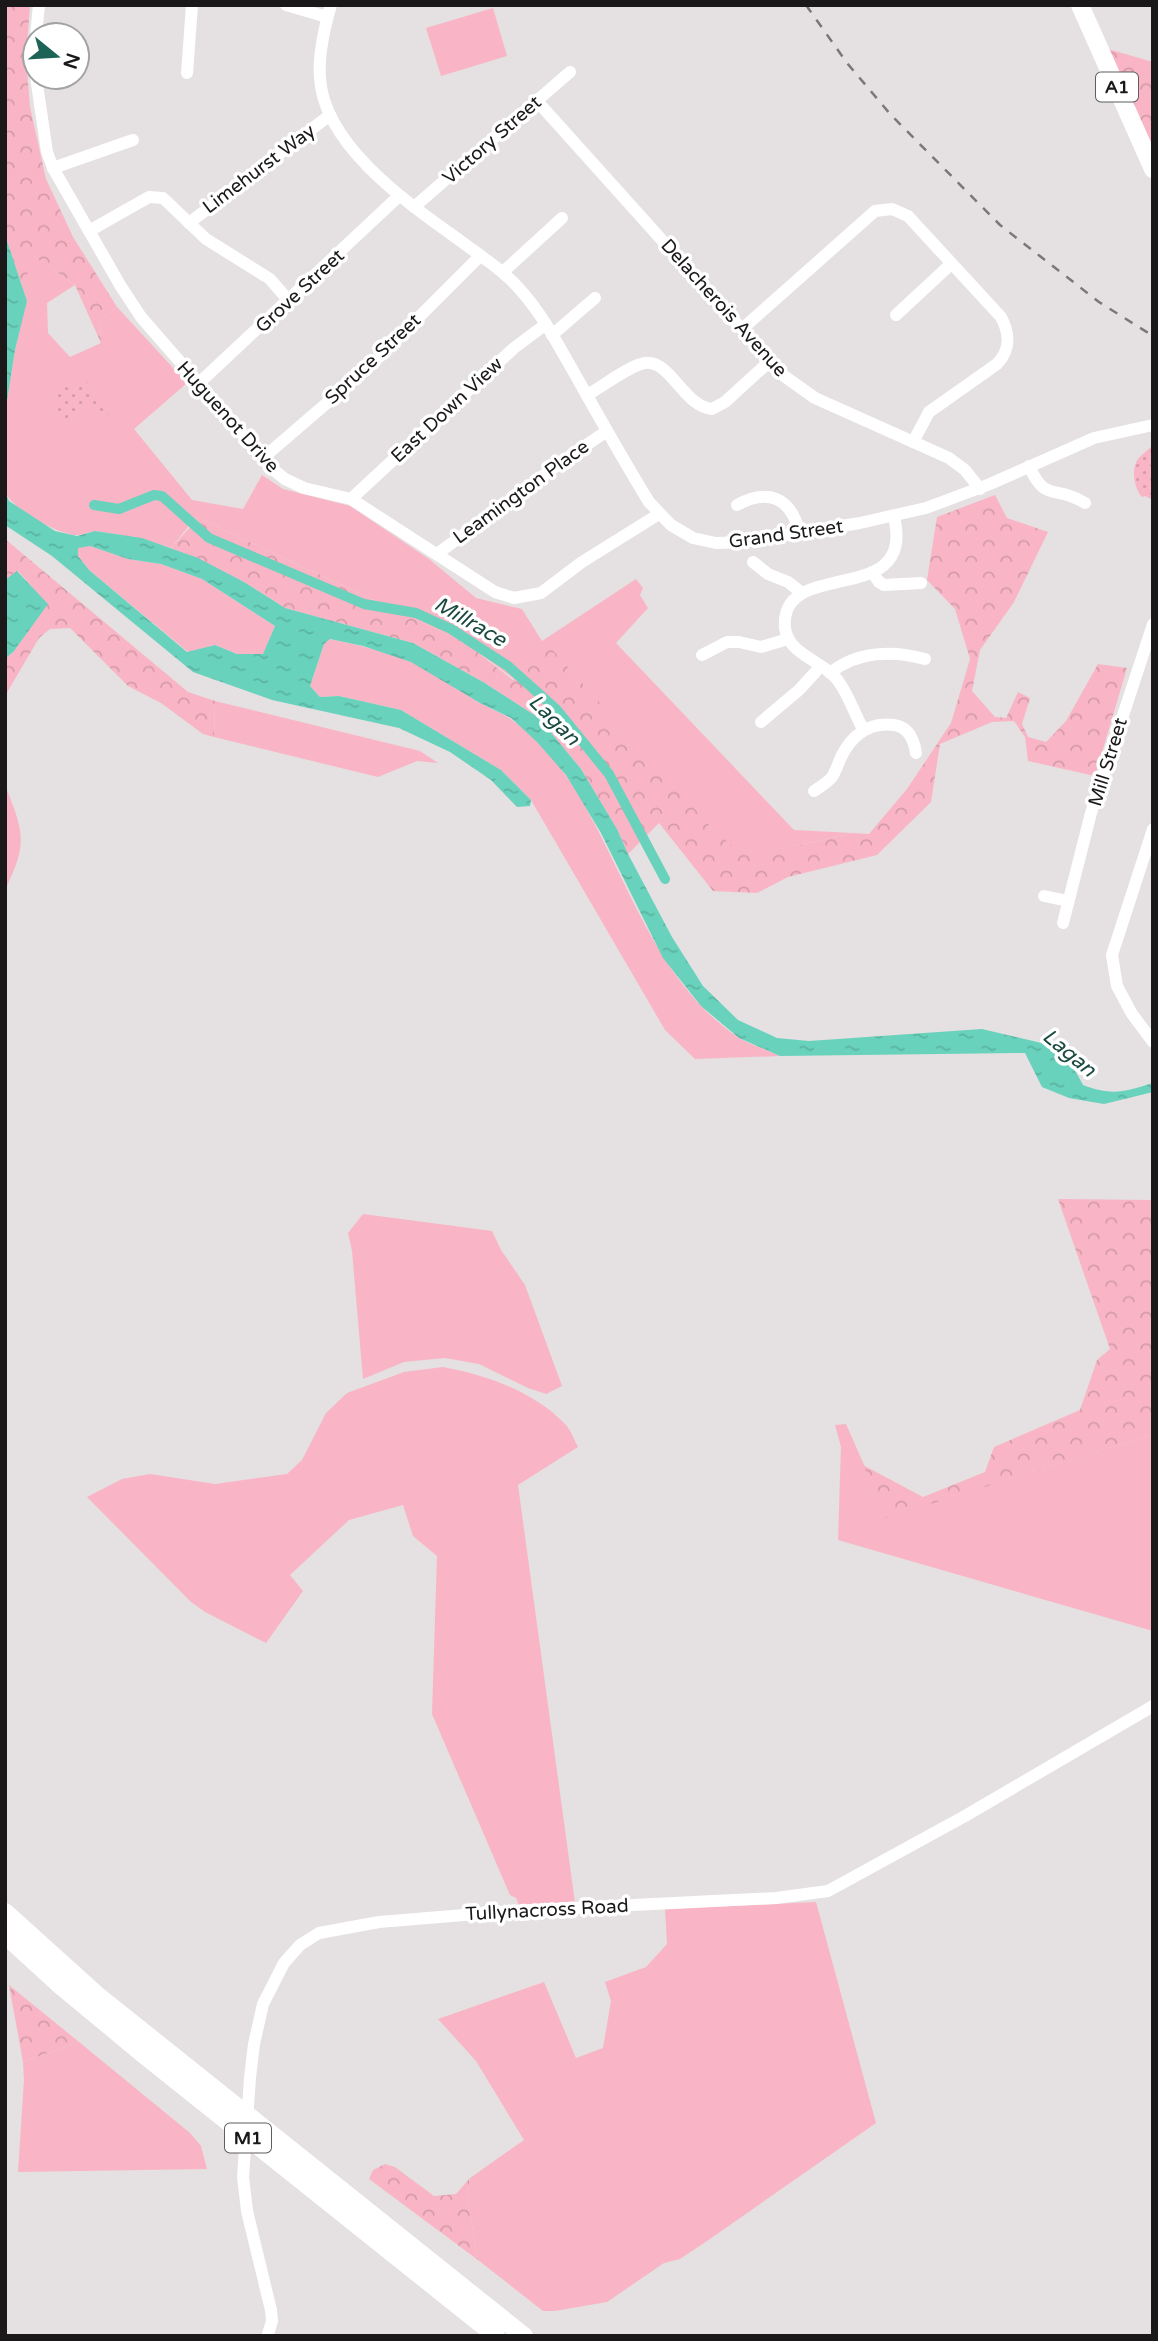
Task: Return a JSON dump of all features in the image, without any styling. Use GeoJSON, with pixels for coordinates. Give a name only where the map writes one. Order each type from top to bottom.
{"type":"FeatureCollection","features":[{"type":"Feature","properties":{"kind":"highway","name":"A1"},"geometry":{"type":"LineString","coordinates":[[1080,5],[1153,169]]}},
{"type":"Feature","properties":{"kind":"highway","name":"M1"},"geometry":{"type":"LineString","coordinates":[[5,1912],[107,2003],[524,2336]]}},
{"type":"Feature","properties":{"kind":"highway","name":"M1"},"geometry":{"type":"LineString","coordinates":[[5,1935],[143,2054],[496,2336]]}},
{"type":"Feature","properties":{"kind":"street"},"geometry":{"type":"LineString","coordinates":[[187,73],[192,5]]}},
{"type":"Feature","properties":{"kind":"street"},"geometry":{"type":"LineString","coordinates":[[286,5],[329,11]]}},
{"type":"Feature","properties":{"kind":"street","name":"Grand Street"},"geometry":{"type":"LineString","coordinates":[[329,11],[320,54],[320,78],[330,115],[359,156],[400,196],[503,272],[521,290],[549,330],[649,502],[671,525],[693,538],[716,543],[744,542],[894,517],[980,489],[1094,438],[1153,425]]}},
{"type":"Feature","properties":{"kind":"street","name":"Victory Street"},"geometry":{"type":"LineString","coordinates":[[414,207],[570,72]]}},
{"type":"Feature","properties":{"kind":"street","name":"Huguenot Drive"},"geometry":{"type":"LineString","coordinates":[[38,91],[47,152],[53,168],[135,309],[263,458],[275,471],[294,484],[314,492],[351,499],[495,592],[522,599],[541,593],[582,562],[659,514]]}},
{"type":"Feature","properties":{"kind":"street","name":"Delacherois Avenue"},"geometry":{"type":"LineString","coordinates":[[537,101],[770,361],[807,393],[957,464],[973,477],[980,489]]}},
{"type":"Feature","properties":{"kind":"street","name":"Limehurst Way"},"geometry":{"type":"LineString","coordinates":[[189,223],[330,115]]}},
{"type":"Feature","properties":{"kind":"street"},"geometry":{"type":"LineString","coordinates":[[53,168],[133,140]]}},
{"type":"Feature","properties":{"kind":"street"},"geometry":{"type":"LineString","coordinates":[[89,231],[149,197],[156,196],[168,201],[206,239],[270,279],[289,301]]}},
{"type":"Feature","properties":{"kind":"street","name":"Grove Street"},"geometry":{"type":"LineString","coordinates":[[198,384],[400,196]]}},
{"type":"Feature","properties":{"kind":"street"},"geometry":{"type":"LineString","coordinates":[[742,329],[875,211],[892,209],[908,216],[1002,317],[1009,337],[1004,356],[998,364],[929,412],[913,442]]}},
{"type":"Feature","properties":{"kind":"street"},"geometry":{"type":"LineString","coordinates":[[503,272],[562,218]]}},
{"type":"Feature","properties":{"kind":"street","name":"Spruce Street"},"geometry":{"type":"LineString","coordinates":[[263,458],[371,365],[480,256]]}},
{"type":"Feature","properties":{"kind":"street"},"geometry":{"type":"LineString","coordinates":[[896,315],[951,264]]}},
{"type":"Feature","properties":{"kind":"street","name":"East Down View"},"geometry":{"type":"LineString","coordinates":[[351,499],[514,348],[592,306]]}},
{"type":"Feature","properties":{"kind":"street"},"geometry":{"type":"LineString","coordinates":[[587,395],[638,366],[651,363],[663,369],[697,404],[712,409],[725,402],[770,361]]}},
{"type":"Feature","properties":{"kind":"street","name":"Leamington Place"},"geometry":{"type":"LineString","coordinates":[[437,554],[607,431]]}},
{"type":"Feature","properties":{"kind":"street"},"geometry":{"type":"LineString","coordinates":[[1029,466],[1038,485],[1045,491],[1066,493],[1085,503]]}},
{"type":"Feature","properties":{"kind":"street"},"geometry":{"type":"LineString","coordinates":[[737,505],[756,496],[771,496],[793,514],[799,531]]}},
{"type":"Feature","properties":{"kind":"street"},"geometry":{"type":"LineString","coordinates":[[863,729],[839,683],[803,655],[788,639],[784,626],[786,612],[792,600],[802,593],[872,572],[890,559],[897,548],[898,534],[894,517]]}},
{"type":"Feature","properties":{"kind":"street"},"geometry":{"type":"LineString","coordinates":[[753,562],[768,574],[794,585],[802,593]]}},
{"type":"Feature","properties":{"kind":"street"},"geometry":{"type":"LineString","coordinates":[[872,572],[884,585],[921,583]]}},
{"type":"Feature","properties":{"kind":"street","name":"Mill Street"},"geometry":{"type":"LineString","coordinates":[[1063,923],[1091,813],[1147,660],[1153,624]]}},
{"type":"Feature","properties":{"kind":"street"},"geometry":{"type":"LineString","coordinates":[[702,655],[727,642],[761,647],[788,639]]}},
{"type":"Feature","properties":{"kind":"street"},"geometry":{"type":"LineString","coordinates":[[761,722],[825,670],[849,660],[871,655],[904,655],[925,659]]}},
{"type":"Feature","properties":{"kind":"street"},"geometry":{"type":"LineString","coordinates":[[814,791],[830,779],[844,751],[863,729],[884,725],[899,726],[911,735],[916,753]]}},
{"type":"Feature","properties":{"kind":"street"},"geometry":{"type":"LineString","coordinates":[[1153,828],[1112,955],[1117,986],[1132,1014],[1153,1042]]}},
{"type":"Feature","properties":{"kind":"street"},"geometry":{"type":"LineString","coordinates":[[1044,896],[1068,901]]}},
{"type":"Feature","properties":{"kind":"street","name":"Tullynacross Road"},"geometry":{"type":"LineString","coordinates":[[268,2335],[272,2321],[271,2310],[247,2211],[243,2177],[250,2078],[258,2021],[272,1984],[284,1963],[300,1945],[319,1933],[388,1921],[512,1911],[776,1898],[828,1891],[965,1816],[1153,1706]]}},
{"type":"Feature","properties":{"kind":"green space"},"geometry":{"type":"Polygon","coordinates":[[[5,5],[30,5],[29,21],[21,21],[21,91],[29,91],[46,179],[73,237],[117,307],[100,320],[101,343],[75,285],[28,252],[27,301],[5,235],[5,5]]]}},
{"type":"Feature","properties":{"kind":"green space"},"geometry":{"type":"Polygon","coordinates":[[[493,8],[507,56],[441,76],[426,28],[493,8]]]}},
{"type":"Feature","properties":{"kind":"green space"},"geometry":{"type":"Polygon","coordinates":[[[1108,49],[1153,62],[1153,152],[1108,49]]]}},
{"type":"Feature","properties":{"kind":"green space"},"geometry":{"type":"Polygon","coordinates":[[[27,251],[75,285],[47,303],[48,333],[70,357],[101,343],[100,320],[117,307],[187,383],[134,429],[192,500],[243,509],[262,475],[283,489],[350,506],[429,559],[476,598],[522,609],[542,641],[636,579],[643,588],[640,595],[648,608],[616,643],[794,830],[853,833],[740,854],[709,825],[466,643],[196,517],[171,548],[110,533],[66,533],[26,513],[5,492],[5,414],[15,350],[27,299],[27,251]]]}},
{"type":"Feature","properties":{"kind":"green space"},"geometry":{"type":"Polygon","coordinates":[[[87,382],[110,414],[102,420],[91,405],[66,423],[54,405],[55,395],[68,384],[87,382]]]}},
{"type":"Feature","properties":{"kind":"green space"},"geometry":{"type":"Polygon","coordinates":[[[1151,447],[1153,500],[1142,497],[1134,474],[1138,459],[1151,447]]]}},
{"type":"Feature","properties":{"kind":"green space"},"geometry":{"type":"Polygon","coordinates":[[[995,495],[1007,518],[1048,532],[1014,602],[980,650],[972,691],[995,717],[1006,718],[1018,692],[1030,698],[1022,724],[1028,737],[1046,742],[1066,721],[1098,664],[1127,668],[1095,776],[1028,761],[1025,737],[1014,721],[992,722],[940,744],[931,802],[877,855],[788,877],[757,893],[713,891],[659,823],[628,854],[617,829],[581,769],[539,718],[483,682],[413,643],[285,608],[244,582],[171,548],[196,517],[466,643],[513,680],[549,646],[709,825],[740,853],[799,845],[853,833],[869,834],[907,789],[951,723],[970,659],[955,609],[927,580],[937,517],[995,495]]]}},
{"type":"Feature","properties":{"kind":"green space"},"geometry":{"type":"Polygon","coordinates":[[[5,539],[188,692],[215,701],[214,737],[203,734],[161,703],[128,686],[70,628],[50,629],[39,638],[5,696],[5,659],[14,651],[47,604],[18,571],[5,580],[5,539]]]}},
{"type":"Feature","properties":{"kind":"green space"},"geometry":{"type":"Polygon","coordinates":[[[90,546],[128,559],[161,564],[202,579],[275,626],[263,655],[237,654],[215,645],[188,652],[89,570],[78,556],[78,547],[90,546]]]}},
{"type":"Feature","properties":{"kind":"green space"},"geometry":{"type":"Polygon","coordinates":[[[330,639],[382,651],[411,662],[508,717],[535,739],[561,769],[587,810],[640,916],[681,982],[706,1011],[736,1036],[780,1056],[695,1059],[665,1030],[531,800],[501,770],[401,710],[339,696],[320,697],[310,686],[324,644],[330,639]]]}},
{"type":"Feature","properties":{"kind":"green space"},"geometry":{"type":"Polygon","coordinates":[[[215,701],[420,751],[438,763],[417,761],[378,777],[214,737],[215,701]]]}},
{"type":"Feature","properties":{"kind":"green space"},"geometry":{"type":"Polygon","coordinates":[[[5,785],[21,838],[17,861],[5,890],[5,785]]]}},
{"type":"Feature","properties":{"kind":"green space"},"geometry":{"type":"Polygon","coordinates":[[[1058,1199],[1153,1200],[1153,1434],[886,1518],[863,1465],[923,1497],[985,1472],[994,1447],[1080,1410],[1097,1360],[1110,1349],[1058,1199]]]}},
{"type":"Feature","properties":{"kind":"green space"},"geometry":{"type":"Polygon","coordinates":[[[363,1214],[492,1231],[501,1250],[525,1285],[562,1386],[546,1394],[479,1364],[445,1358],[404,1362],[363,1379],[352,1251],[348,1233],[363,1214]]]}},
{"type":"Feature","properties":{"kind":"green space"},"geometry":{"type":"Polygon","coordinates":[[[443,1367],[492,1380],[538,1402],[565,1424],[578,1447],[518,1485],[575,1903],[519,1906],[516,1898],[510,1895],[432,1714],[437,1556],[413,1536],[403,1505],[349,1520],[290,1575],[303,1591],[266,1643],[191,1602],[87,1497],[122,1479],[150,1474],[215,1484],[287,1474],[302,1460],[326,1413],[347,1393],[404,1372],[443,1367]]]}},
{"type":"Feature","properties":{"kind":"green space"},"geometry":{"type":"Polygon","coordinates":[[[846,1424],[887,1517],[1153,1434],[1153,1631],[838,1540],[841,1447],[835,1425],[846,1424]]]}},
{"type":"Feature","properties":{"kind":"green space"},"geometry":{"type":"Polygon","coordinates":[[[816,1902],[876,2123],[680,2259],[664,2263],[607,2302],[543,2311],[478,2260],[467,2197],[470,2178],[524,2140],[476,2061],[438,2019],[544,1982],[576,2058],[603,2048],[611,2001],[605,1982],[646,1967],[667,1944],[665,1909],[816,1902]]]}},
{"type":"Feature","properties":{"kind":"green space"},"geometry":{"type":"Polygon","coordinates":[[[9,1985],[79,2042],[23,2062],[9,1985]]]}},
{"type":"Feature","properties":{"kind":"green space"},"geometry":{"type":"Polygon","coordinates":[[[79,2042],[190,2133],[201,2146],[207,2169],[18,2172],[23,2062],[79,2042]]]}},
{"type":"Feature","properties":{"kind":"green space"},"geometry":{"type":"Polygon","coordinates":[[[385,2164],[395,2167],[434,2196],[456,2194],[470,2178],[467,2197],[478,2260],[369,2179],[373,2170],[385,2164]]]}},
{"type":"Feature","properties":{"kind":"water"},"geometry":{"type":"Polygon","coordinates":[[[5,235],[27,301],[15,350],[5,414],[5,235]]]}},
{"type":"Feature","properties":{"kind":"water","name":"Lagan"},"geometry":{"type":"Polygon","coordinates":[[[5,492],[9,501],[55,531],[77,536],[95,531],[142,538],[198,558],[244,582],[285,608],[413,643],[483,682],[539,718],[581,769],[617,829],[672,937],[703,986],[738,1020],[777,1038],[809,1041],[982,1029],[1063,1048],[1083,1085],[1102,1091],[1118,1092],[1153,1083],[1153,1092],[1104,1104],[1069,1098],[1042,1087],[1025,1053],[780,1056],[739,1038],[701,1006],[663,958],[601,833],[566,775],[511,718],[411,662],[363,646],[330,639],[324,644],[310,686],[320,697],[339,696],[401,710],[501,770],[531,800],[530,806],[517,807],[491,780],[450,752],[399,728],[272,700],[193,672],[52,556],[5,525],[5,492]],[[90,546],[78,548],[78,556],[89,570],[187,652],[215,645],[237,654],[263,654],[275,626],[202,579],[161,564],[128,559],[90,546]]]}},
{"type":"Feature","properties":{"kind":"water"},"geometry":{"type":"Polygon","coordinates":[[[17,571],[48,604],[14,651],[5,659],[5,580],[17,571]]]}},
{"type":"Feature","properties":{"kind":"waterway","name":"Millrace"},"geometry":{"type":"LineString","coordinates":[[94,505],[119,509],[154,495],[162,496],[209,538],[364,604],[416,613],[451,629],[508,666],[556,709],[609,774],[665,879]]}},
{"type":"Feature","properties":{"kind":"railway"},"geometry":{"type":"LineString","coordinates":[[806,5],[847,63],[891,115],[1000,225],[1099,302],[1153,336]]}}]}
